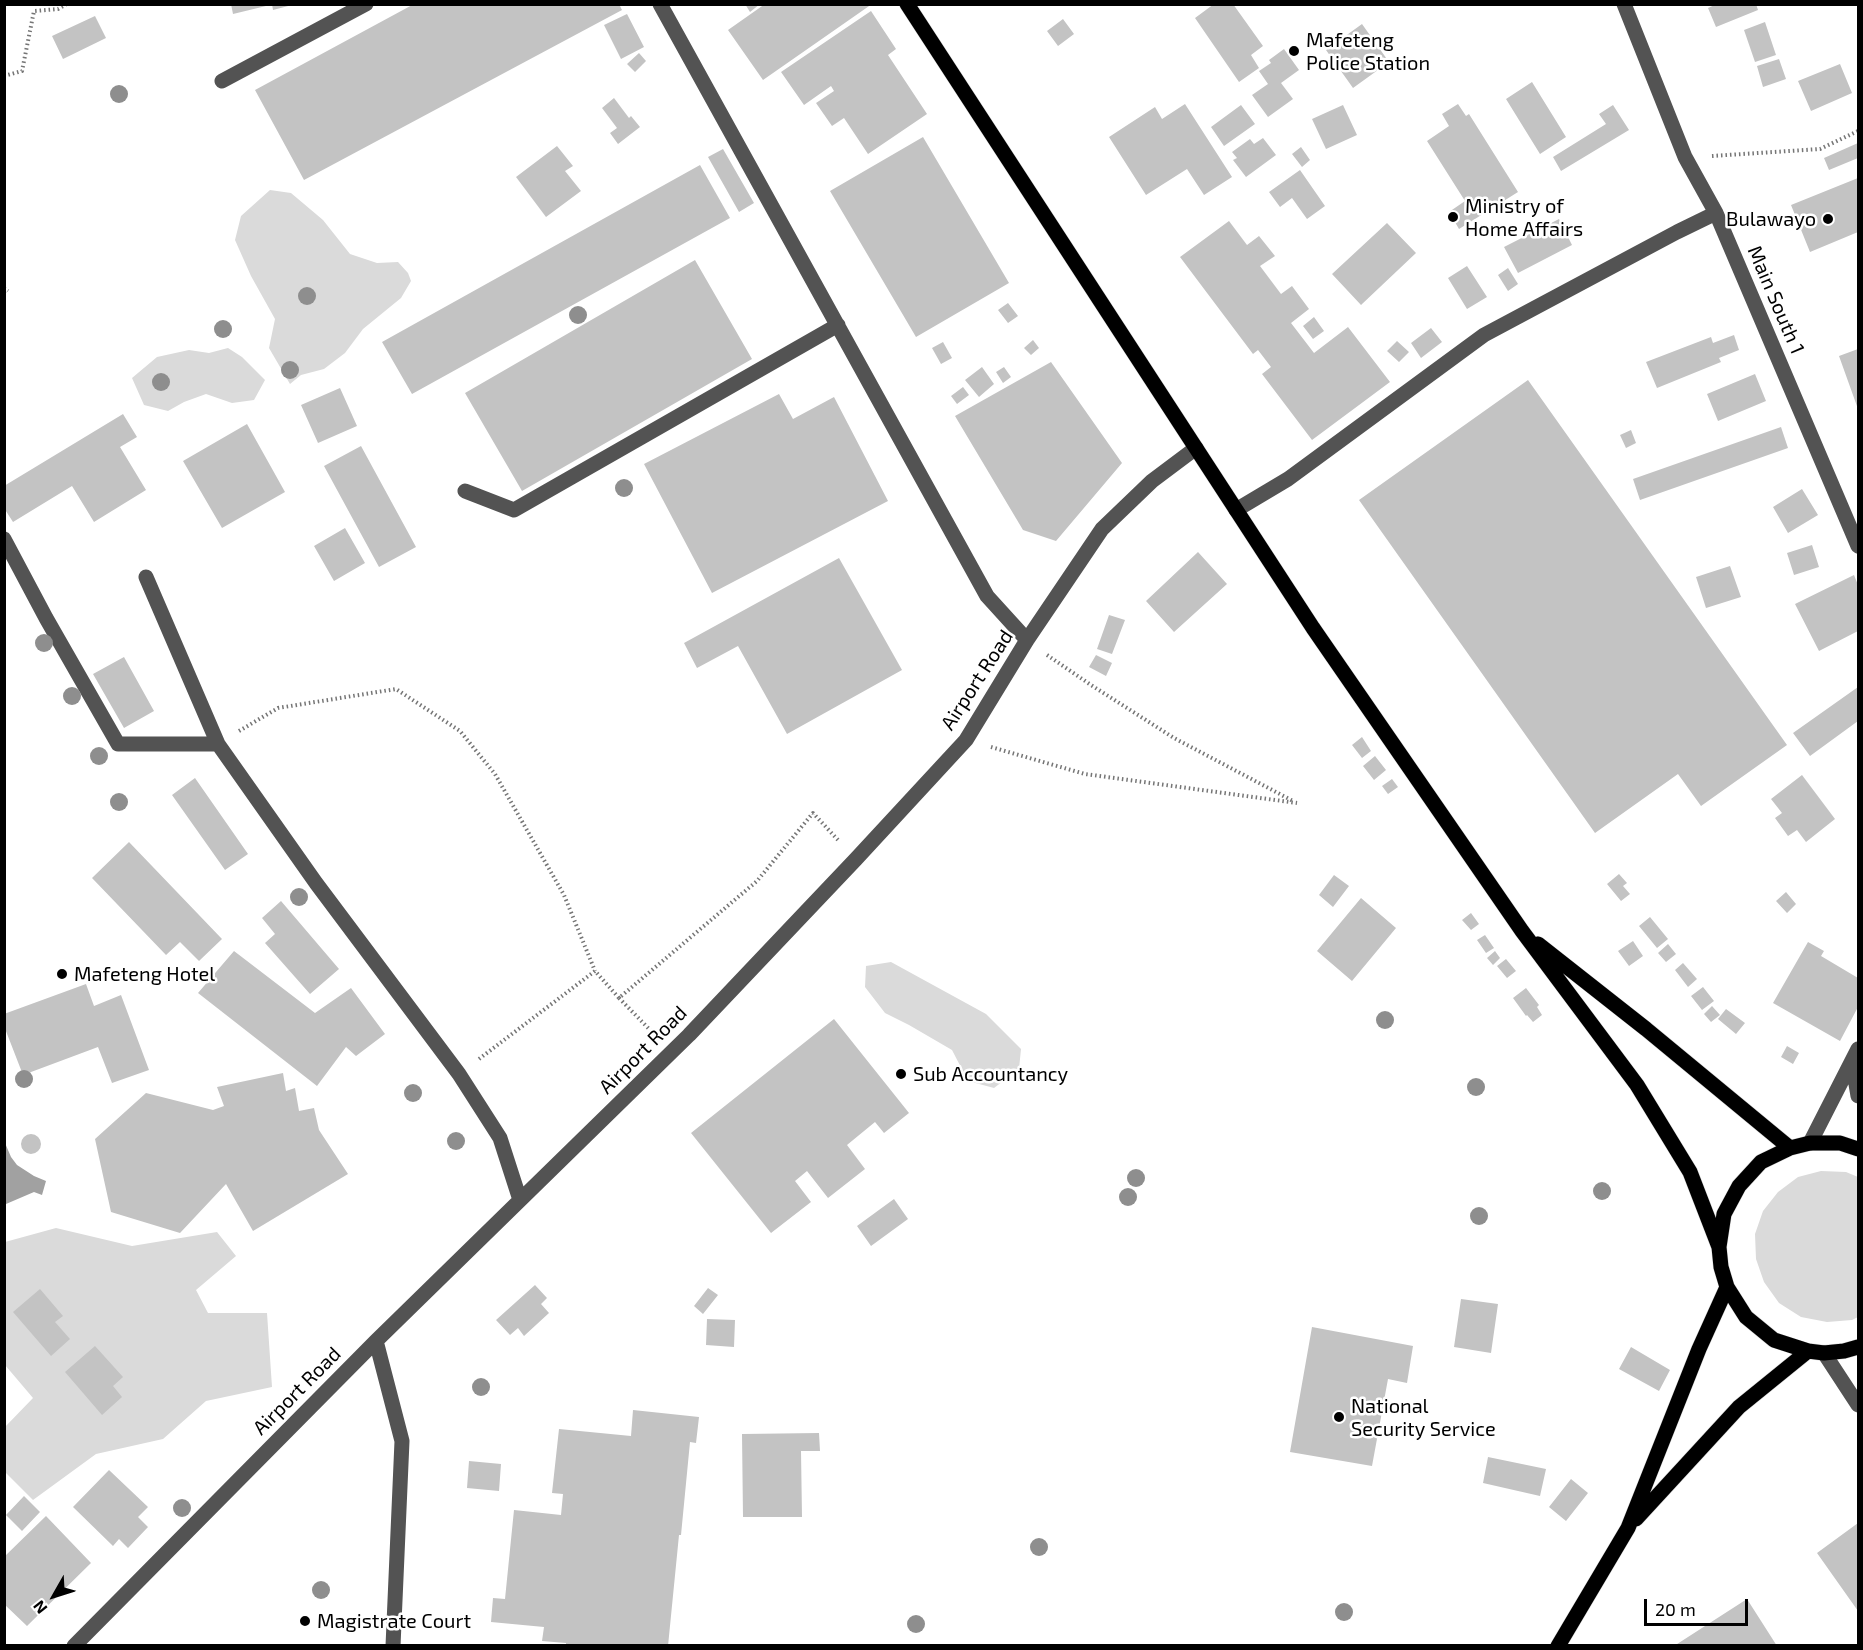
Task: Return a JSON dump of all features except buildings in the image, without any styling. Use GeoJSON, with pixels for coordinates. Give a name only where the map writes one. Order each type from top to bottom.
{"type":"FeatureCollection","features":[{"type":"Feature","properties":{"kind":"main road"},"geometry":{"type":"LineString","coordinates":[[907,4],[1313,628],[1522,931],[1643,1095],[1690,1172],[1719,1247]]}},
{"type":"Feature","properties":{"kind":"main road"},"geometry":{"type":"LineString","coordinates":[[1522,931],[1646,1029],[1790,1148]]}},
{"type":"Feature","properties":{"kind":"main road"},"geometry":{"type":"LineString","coordinates":[[1858,1149],[1840,1143],[1810,1143],[1790,1148],[1761,1162],[1739,1186],[1724,1214],[1719,1247],[1721,1267],[1727,1287],[1746,1317],[1774,1340],[1808,1351],[1824,1353],[1858,1347]]}},
{"type":"Feature","properties":{"kind":"main road"},"geometry":{"type":"LineString","coordinates":[[1558,1646],[1628,1528],[1699,1349],[1727,1287]]}},
{"type":"Feature","properties":{"kind":"main road"},"geometry":{"type":"LineString","coordinates":[[1628,1528],[1739,1407],[1808,1351]]}},
{"type":"Feature","properties":{"kind":"street"},"geometry":{"type":"LineString","coordinates":[[222,81],[366,4]]}},
{"type":"Feature","properties":{"kind":"street"},"geometry":{"type":"LineString","coordinates":[[660,4],[987,597],[1027,640]]}},
{"type":"Feature","properties":{"kind":"street","name":"Main South 1"},"geometry":{"type":"LineString","coordinates":[[1624,4],[1685,158],[1716,213],[1858,546]]}},
{"type":"Feature","properties":{"kind":"street"},"geometry":{"type":"LineString","coordinates":[[1236,510],[1288,479],[1484,335],[1716,213]]}},
{"type":"Feature","properties":{"kind":"street"},"geometry":{"type":"LineString","coordinates":[[465,490],[514,510],[838,325]]}},
{"type":"Feature","properties":{"kind":"street","name":"Airport Road"},"geometry":{"type":"LineString","coordinates":[[74,1646],[376,1341],[672,1052],[856,859],[966,740],[1027,640],[1102,528],[1152,481],[1196,448]]}},
{"type":"Feature","properties":{"kind":"street"},"geometry":{"type":"LineString","coordinates":[[4,539],[118,744],[218,744]]}},
{"type":"Feature","properties":{"kind":"street"},"geometry":{"type":"LineString","coordinates":[[147,577],[218,744],[316,883],[459,1074],[500,1138],[520,1200]]}},
{"type":"Feature","properties":{"kind":"street"},"geometry":{"type":"LineString","coordinates":[[1855,1055],[1858,1096]]}},
{"type":"Feature","properties":{"kind":"street"},"geometry":{"type":"LineString","coordinates":[[1810,1143],[1855,1055]]}},
{"type":"Feature","properties":{"kind":"street"},"geometry":{"type":"LineString","coordinates":[[376,1341],[402,1441],[393,1646]]}},
{"type":"Feature","properties":{"kind":"street"},"geometry":{"type":"LineString","coordinates":[[1824,1353],[1858,1405]]}},
{"type":"Feature","properties":{"kind":"path"},"geometry":{"type":"LineString","coordinates":[[4,76],[22,71],[34,11],[58,9],[67,4]]}},
{"type":"Feature","properties":{"kind":"path"},"geometry":{"type":"LineString","coordinates":[[1685,158],[1820,149],[1858,131]]}},
{"type":"Feature","properties":{"kind":"path"},"geometry":{"type":"LineString","coordinates":[[966,740],[1085,774],[1297,803],[1174,738],[1091,685],[1027,640]]}},
{"type":"Feature","properties":{"kind":"path"},"geometry":{"type":"LineString","coordinates":[[218,744],[278,708],[396,689],[460,731],[495,774],[564,895],[595,971],[672,1052]]}},
{"type":"Feature","properties":{"kind":"path"},"geometry":{"type":"LineString","coordinates":[[619,998],[757,881],[813,813],[856,859]]}},
{"type":"Feature","properties":{"kind":"path"},"geometry":{"type":"LineString","coordinates":[[459,1074],[595,971]]}},
{"type":"Feature","properties":{"kind":"shaded area"},"geometry":{"type":"Polygon","coordinates":[[[270,190],[291,193],[323,220],[350,254],[377,263],[398,262],[408,273],[411,281],[401,298],[363,329],[345,353],[324,369],[301,375],[290,384],[269,348],[275,319],[251,276],[235,240],[241,216],[270,190]]]}},
{"type":"Feature","properties":{"kind":"shaded area"},"geometry":{"type":"Polygon","coordinates":[[[228,348],[242,357],[265,380],[254,400],[232,403],[206,394],[168,411],[144,405],[132,378],[157,357],[189,350],[209,353],[228,348]]]}},
{"type":"Feature","properties":{"kind":"shaded area"},"geometry":{"type":"Polygon","coordinates":[[[891,962],[986,1014],[1021,1049],[1019,1069],[994,1088],[968,1081],[952,1050],[885,1013],[865,987],[866,966],[891,962]]]}},
{"type":"Feature","properties":{"kind":"shaded area"},"geometry":{"type":"Polygon","coordinates":[[[5,1143],[17,1165],[46,1181],[42,1195],[34,1192],[6,1204],[5,1143]]]}},
{"type":"Feature","properties":{"kind":"shaded area"},"geometry":{"type":"Polygon","coordinates":[[[1821,1171],[1846,1172],[1858,1177],[1858,1317],[1852,1320],[1827,1322],[1801,1317],[1779,1303],[1764,1282],[1756,1259],[1755,1234],[1763,1211],[1778,1192],[1798,1177],[1821,1171]]]}},
{"type":"Feature","properties":{"kind":"shaded area"},"geometry":{"type":"Polygon","coordinates":[[[56,1228],[132,1246],[217,1232],[236,1256],[196,1290],[208,1313],[267,1313],[272,1387],[206,1401],[163,1439],[96,1454],[33,1500],[5,1472],[4,1428],[33,1398],[5,1365],[5,1242],[56,1228]]]}},
{"type":"Feature","properties":{"kind":"place","name":"Mafeteng Police Station"},"geometry":{"type":"Point","coordinates":[1294,51]}},
{"type":"Feature","properties":{"kind":"place","name":"Ministry of Home Affairs"},"geometry":{"type":"Point","coordinates":[1453,217]}},
{"type":"Feature","properties":{"kind":"place","name":"Bulawayo"},"geometry":{"type":"Point","coordinates":[1828,219]}},
{"type":"Feature","properties":{"kind":"place","name":"Mafeteng Hotel"},"geometry":{"type":"Point","coordinates":[62,974]}},
{"type":"Feature","properties":{"kind":"place","name":"Sub Accountancy"},"geometry":{"type":"Point","coordinates":[901,1074]}},
{"type":"Feature","properties":{"kind":"place","name":"National Security Service"},"geometry":{"type":"Point","coordinates":[1339,1417]}},
{"type":"Feature","properties":{"kind":"place","name":"Magistrate Court"},"geometry":{"type":"Point","coordinates":[305,1621]}}]}
